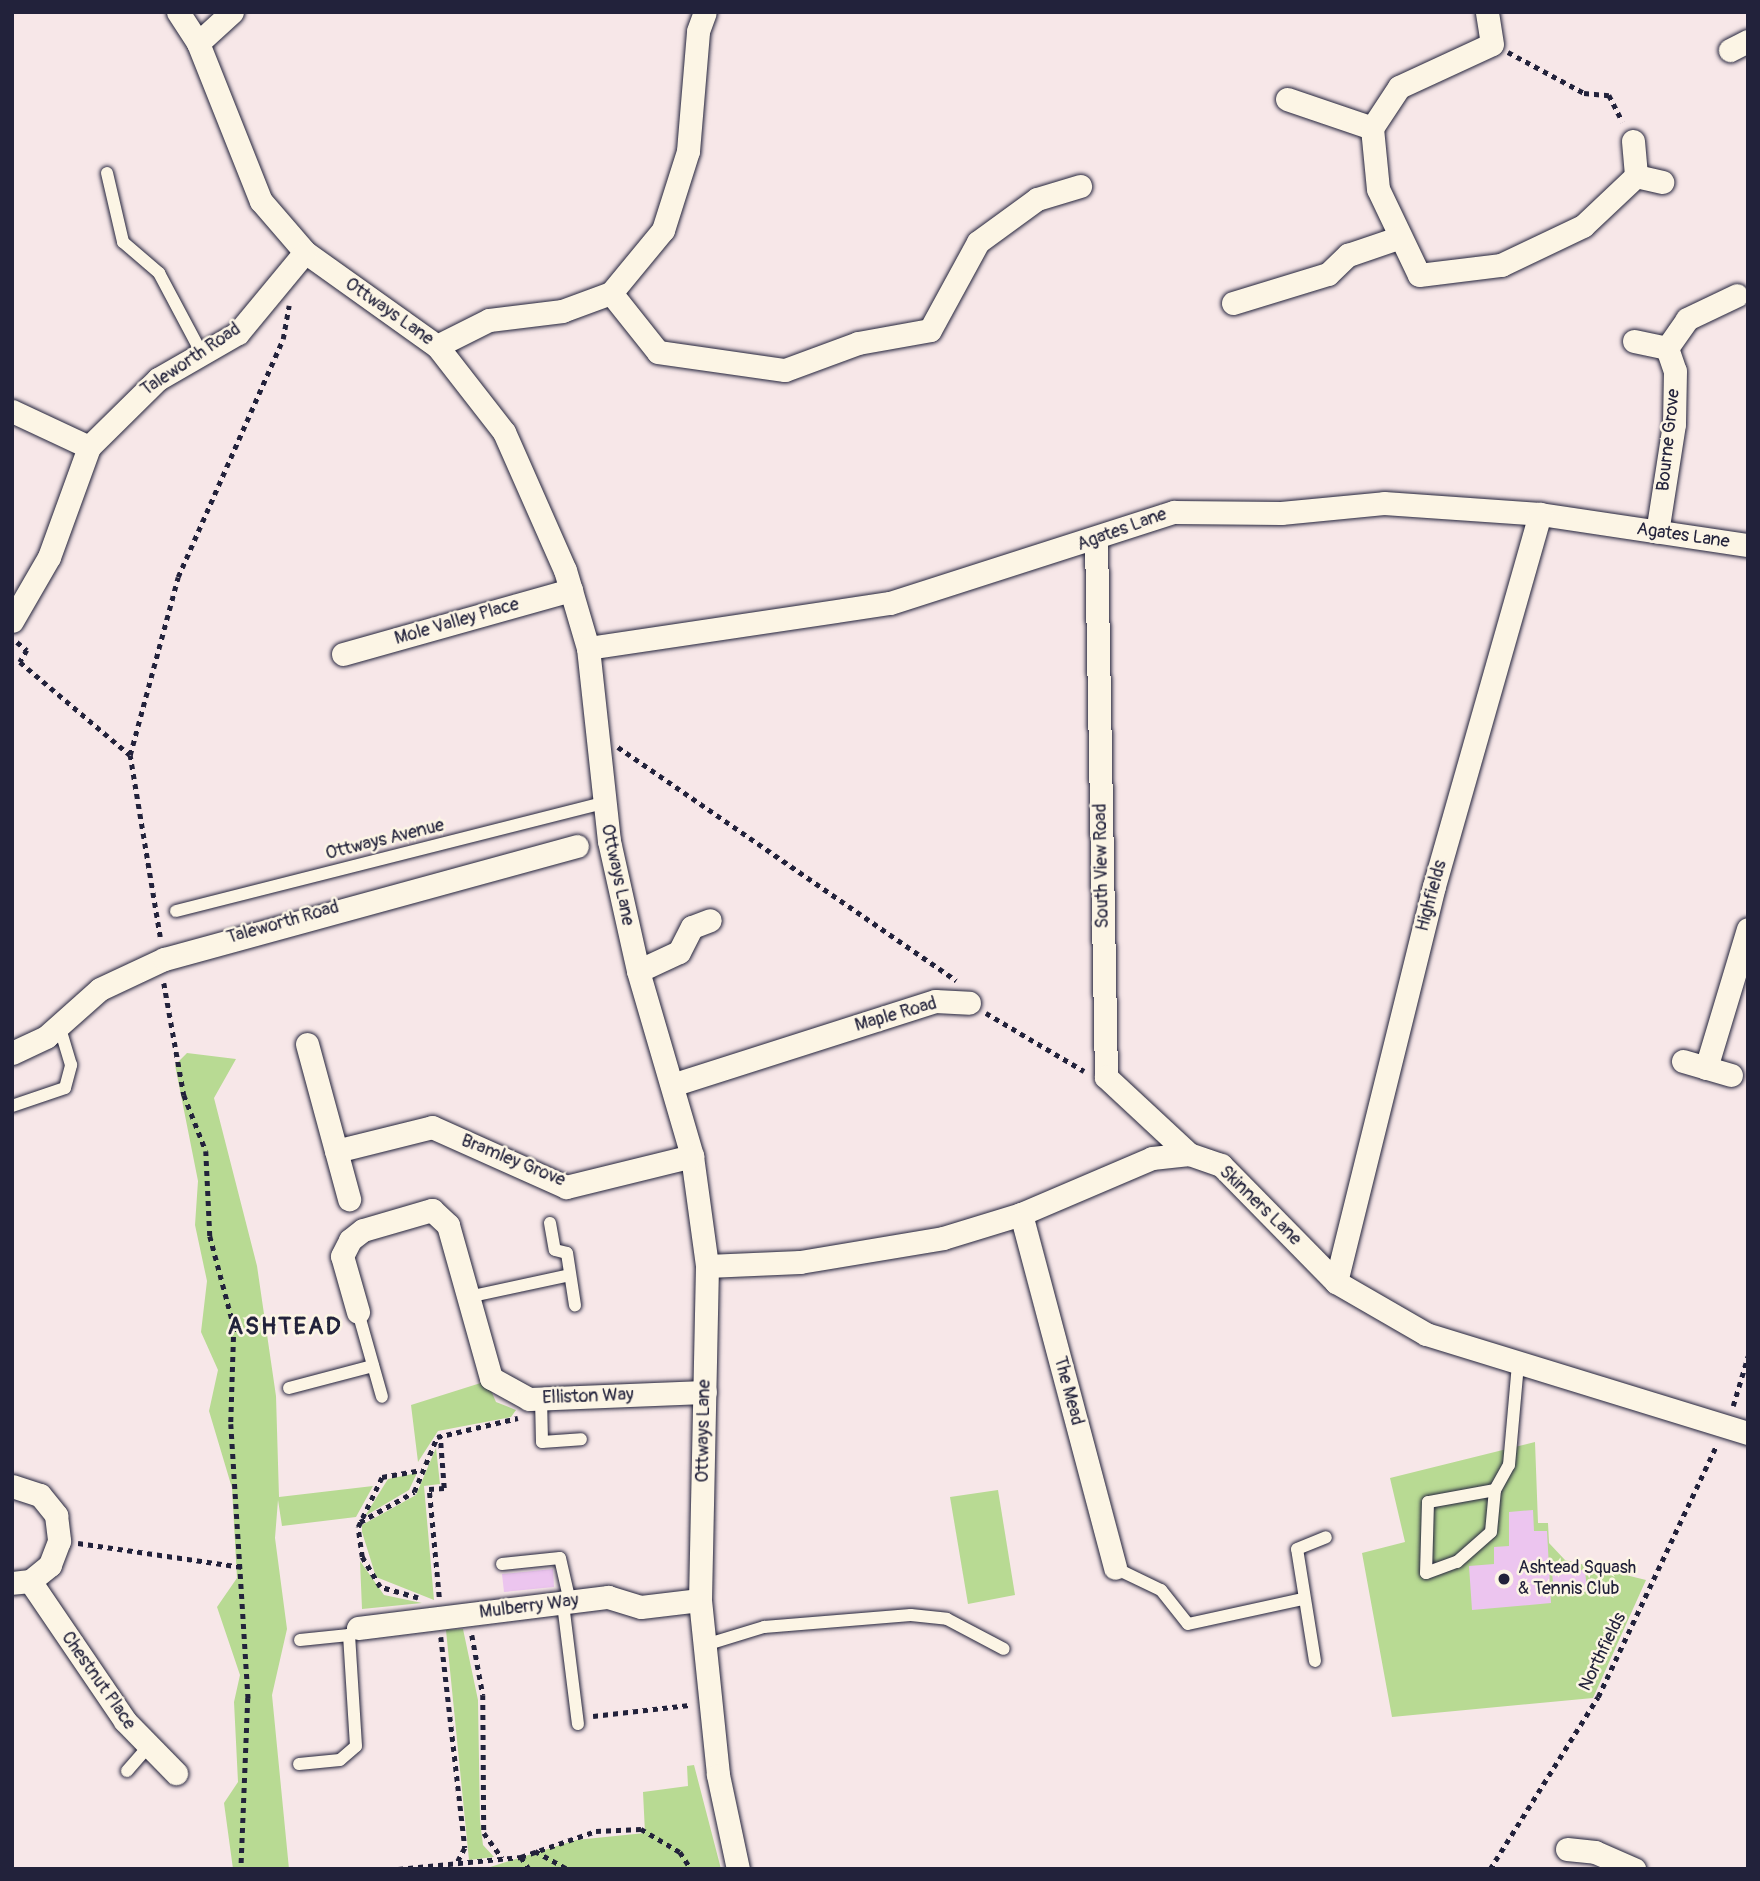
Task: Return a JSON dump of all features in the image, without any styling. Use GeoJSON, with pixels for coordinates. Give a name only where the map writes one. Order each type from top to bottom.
{"type":"FeatureCollection","features":[{"type":"Feature","properties":{"kind":"street","name":"Ottways Lane"},"geometry":{"type":"LineString","coordinates":[[178,12],[198,43],[261,201],[305,252],[437,346],[504,432],[571,590],[588,648],[602,803],[638,971],[675,1084],[692,1156],[707,1266],[700,1600],[711,1703],[738,1869]]}},
{"type":"Feature","properties":{"kind":"street"},"geometry":{"type":"LineString","coordinates":[[198,43],[232,12]]}},
{"type":"Feature","properties":{"kind":"street"},"geometry":{"type":"LineString","coordinates":[[437,346],[489,320],[562,311],[611,293],[663,230],[688,151],[698,32],[705,12]]}},
{"type":"Feature","properties":{"kind":"street"},"geometry":{"type":"LineString","coordinates":[[1487,12],[1492,44],[1399,87],[1372,128],[1378,189],[1398,238],[1419,275],[1501,265],[1583,226],[1636,176]]}},
{"type":"Feature","properties":{"kind":"street"},"geometry":{"type":"LineString","coordinates":[[1287,99],[1372,128]]}},
{"type":"Feature","properties":{"kind":"street"},"geometry":{"type":"LineString","coordinates":[[1633,141],[1636,176]]}},
{"type":"Feature","properties":{"kind":"street"},"geometry":{"type":"LineString","coordinates":[[1636,176],[1662,182]]}},
{"type":"Feature","properties":{"kind":"street"},"geometry":{"type":"LineString","coordinates":[[611,293],[658,352],[785,370],[859,343],[930,330],[978,242],[1037,200],[1080,186]]}},
{"type":"Feature","properties":{"kind":"street"},"geometry":{"type":"LineString","coordinates":[[1233,303],[1328,274],[1348,255],[1398,238]]}},
{"type":"Feature","properties":{"kind":"street","name":"Taleworth Road"},"geometry":{"type":"LineString","coordinates":[[12,621],[49,557],[89,447],[158,379],[238,333],[305,252]]}},
{"type":"Feature","properties":{"kind":"street"},"geometry":{"type":"LineString","coordinates":[[1634,341],[1667,348],[1687,319],[1737,295]]}},
{"type":"Feature","properties":{"kind":"street","name":"Bourne Grove"},"geometry":{"type":"LineString","coordinates":[[1657,532],[1676,404],[1667,348]]}},
{"type":"Feature","properties":{"kind":"street"},"geometry":{"type":"LineString","coordinates":[[12,411],[89,447]]}},
{"type":"Feature","properties":{"kind":"street","name":"Agates Lane"},"geometry":{"type":"LineString","coordinates":[[588,648],[890,603],[1096,541],[1174,512],[1281,513],[1384,503],[1540,514],[1748,545]]}},
{"type":"Feature","properties":{"kind":"street","name":"Highfields"},"geometry":{"type":"LineString","coordinates":[[1336,1282],[1434,886],[1540,514]]}},
{"type":"Feature","properties":{"kind":"street","name":"South View Road"},"geometry":{"type":"LineString","coordinates":[[1096,541],[1106,1077]]}},
{"type":"Feature","properties":{"kind":"street","name":"Mole Valley Place"},"geometry":{"type":"LineString","coordinates":[[343,654],[571,590]]}},
{"type":"Feature","properties":{"kind":"street","name":"Taleworth Road"},"geometry":{"type":"LineString","coordinates":[[12,1053],[60,1025],[100,989],[161,960],[577,846]]}},
{"type":"Feature","properties":{"kind":"street"},"geometry":{"type":"LineString","coordinates":[[638,971],[679,952],[692,928],[710,920]]}},
{"type":"Feature","properties":{"kind":"street"},"geometry":{"type":"LineString","coordinates":[[1706,1068],[1748,929]]}},
{"type":"Feature","properties":{"kind":"street","name":"Maple Road"},"geometry":{"type":"LineString","coordinates":[[675,1084],[935,1001],[969,1003]]}},
{"type":"Feature","properties":{"kind":"street"},"geometry":{"type":"LineString","coordinates":[[307,1044],[349,1199]]}},
{"type":"Feature","properties":{"kind":"street"},"geometry":{"type":"LineString","coordinates":[[1682,1061],[1731,1075]]}},
{"type":"Feature","properties":{"kind":"street"},"geometry":{"type":"LineString","coordinates":[[1106,1077],[1189,1154]]}},
{"type":"Feature","properties":{"kind":"street","name":"Bramley Grove"},"geometry":{"type":"LineString","coordinates":[[336,1151],[432,1127],[566,1187],[692,1156]]}},
{"type":"Feature","properties":{"kind":"street","name":"Skinners Lane"},"geometry":{"type":"LineString","coordinates":[[707,1266],[813,1260],[943,1238],[1021,1214],[1152,1158],[1189,1154],[1221,1165],[1336,1282],[1426,1334],[1737,1431]]}},
{"type":"Feature","properties":{"kind":"street","name":"Elliston Way"},"geometry":{"type":"LineString","coordinates":[[358,1312],[342,1256],[363,1230],[432,1210],[444,1218],[453,1243],[491,1378],[535,1399],[705,1392]]}},
{"type":"Feature","properties":{"kind":"street","name":"The Mead"},"geometry":{"type":"LineString","coordinates":[[1021,1214],[1115,1567]]}},
{"type":"Feature","properties":{"kind":"street"},"geometry":{"type":"LineString","coordinates":[[12,1486],[40,1495],[56,1515],[59,1541],[50,1565],[21,1582]]}},
{"type":"Feature","properties":{"kind":"street","name":"Chestnut Place"},"geometry":{"type":"LineString","coordinates":[[21,1582],[147,1748],[176,1773]]}},
{"type":"Feature","properties":{"kind":"street","name":"Mulberry Way"},"geometry":{"type":"LineString","coordinates":[[353,1632],[466,1614],[608,1597],[641,1606],[700,1600]]}},
{"type":"Feature","properties":{"kind":"street"},"geometry":{"type":"LineString","coordinates":[[1567,1849],[1595,1852],[1634,1869]]}},
{"type":"Feature","properties":{"kind":"lane"},"geometry":{"type":"LineString","coordinates":[[107,173],[123,242],[159,273],[201,352]]}},
{"type":"Feature","properties":{"kind":"lane","name":"Ottways Avenue"},"geometry":{"type":"LineString","coordinates":[[176,911],[602,803]]}},
{"type":"Feature","properties":{"kind":"lane"},"geometry":{"type":"LineString","coordinates":[[12,1105],[65,1088],[71,1065],[60,1025]]}},
{"type":"Feature","properties":{"kind":"lane"},"geometry":{"type":"LineString","coordinates":[[550,1223],[555,1250],[567,1253],[575,1305]]}},
{"type":"Feature","properties":{"kind":"lane"},"geometry":{"type":"LineString","coordinates":[[468,1297],[570,1275]]}},
{"type":"Feature","properties":{"kind":"lane"},"geometry":{"type":"LineString","coordinates":[[358,1312],[382,1397]]}},
{"type":"Feature","properties":{"kind":"lane"},"geometry":{"type":"LineString","coordinates":[[1494,1490],[1428,1502],[1426,1573],[1457,1562],[1491,1532],[1494,1490],[1509,1465],[1518,1364]]}},
{"type":"Feature","properties":{"kind":"lane"},"geometry":{"type":"LineString","coordinates":[[289,1388],[373,1366]]}},
{"type":"Feature","properties":{"kind":"lane"},"geometry":{"type":"LineString","coordinates":[[535,1399],[542,1441],[582,1439]]}},
{"type":"Feature","properties":{"kind":"lane"},"geometry":{"type":"LineString","coordinates":[[1315,1661],[1297,1549],[1326,1537]]}},
{"type":"Feature","properties":{"kind":"lane"},"geometry":{"type":"LineString","coordinates":[[502,1564],[561,1558],[577,1721]]}},
{"type":"Feature","properties":{"kind":"lane"},"geometry":{"type":"LineString","coordinates":[[1115,1567],[1161,1590],[1188,1625],[1303,1599]]}},
{"type":"Feature","properties":{"kind":"lane"},"geometry":{"type":"LineString","coordinates":[[705,1645],[764,1627],[911,1615],[947,1619],[1004,1648]]}},
{"type":"Feature","properties":{"kind":"lane"},"geometry":{"type":"LineString","coordinates":[[299,1764],[340,1760],[356,1746],[353,1632],[300,1640]]}},
{"type":"Feature","properties":{"kind":"lane"},"geometry":{"type":"LineString","coordinates":[[127,1771],[147,1748]]}},
{"type":"Feature","properties":{"kind":"path"},"geometry":{"type":"LineString","coordinates":[[1492,44],[1584,93],[1609,95],[1633,141]]}},
{"type":"Feature","properties":{"kind":"path"},"geometry":{"type":"LineString","coordinates":[[242,1869],[248,1698],[242,1567],[231,1424],[234,1327],[210,1236],[206,1151],[184,1095],[130,755],[178,577],[283,340],[290,301]]}},
{"type":"Feature","properties":{"kind":"path"},"geometry":{"type":"LineString","coordinates":[[12,638],[27,650],[20,662],[130,755]]}},
{"type":"Feature","properties":{"kind":"path"},"geometry":{"type":"LineString","coordinates":[[597,745],[627,748],[960,982],[969,1003],[1088,1073],[1106,1077]]}},
{"type":"Feature","properties":{"kind":"path","name":"Northfields"},"geometry":{"type":"LineString","coordinates":[[1490,1869],[1598,1697],[1737,1431],[1748,1356]]}},
{"type":"Feature","properties":{"kind":"path"},"geometry":{"type":"LineString","coordinates":[[360,1522],[402,1503],[421,1470],[428,1447],[440,1436],[514,1422],[535,1399]]}},
{"type":"Feature","properties":{"kind":"path"},"geometry":{"type":"LineString","coordinates":[[421,1470],[382,1477],[360,1522],[362,1557],[380,1587],[440,1606],[429,1489],[444,1488],[440,1436]]}},
{"type":"Feature","properties":{"kind":"path"},"geometry":{"type":"LineString","coordinates":[[59,1541],[242,1567]]}},
{"type":"Feature","properties":{"kind":"path"},"geometry":{"type":"LineString","coordinates":[[466,1614],[483,1695],[484,1833],[502,1858]]}},
{"type":"Feature","properties":{"kind":"path"},"geometry":{"type":"LineString","coordinates":[[438,1618],[465,1848],[457,1863]]}},
{"type":"Feature","properties":{"kind":"path"},"geometry":{"type":"LineString","coordinates":[[577,1721],[711,1703]]}},
{"type":"Feature","properties":{"kind":"path"},"geometry":{"type":"LineString","coordinates":[[398,1869],[521,1857],[596,1831],[641,1829],[680,1852],[691,1869]]}},
{"type":"Feature","properties":{"kind":"path"},"geometry":{"type":"LineString","coordinates":[[535,1851],[567,1869]]}},
{"type":"Feature","properties":{"kind":"path"},"geometry":{"type":"LineString","coordinates":[[521,1857],[529,1869]]}},
{"type":"Feature","properties":{"kind":"green space"},"geometry":{"type":"Polygon","coordinates":[[[187,1053],[236,1059],[214,1098],[257,1266],[276,1396],[279,1497],[373,1486],[356,1517],[282,1526],[278,1500],[275,1538],[287,1629],[272,1695],[289,1869],[233,1869],[224,1803],[238,1782],[234,1702],[240,1675],[217,1607],[237,1578],[232,1488],[209,1411],[218,1370],[201,1332],[207,1281],[195,1225],[198,1181],[175,1065],[187,1053]]]}},
{"type":"Feature","properties":{"kind":"green space"},"geometry":{"type":"Polygon","coordinates":[[[487,1381],[496,1402],[516,1410],[511,1417],[438,1431],[418,1462],[411,1405],[487,1381]]]}},
{"type":"Feature","properties":{"kind":"green space","name":"Ashtead Squash & Tennis Club"},"geometry":{"type":"Polygon","coordinates":[[[1535,1442],[1538,1523],[1548,1523],[1549,1543],[1565,1560],[1646,1580],[1593,1698],[1392,1717],[1362,1553],[1405,1542],[1390,1478],[1535,1442]]]}},
{"type":"Feature","properties":{"kind":"green space"},"geometry":{"type":"Polygon","coordinates":[[[436,1448],[440,1484],[424,1486],[434,1600],[376,1577],[362,1525],[416,1495],[436,1448]]]}},
{"type":"Feature","properties":{"kind":"green space"},"geometry":{"type":"Polygon","coordinates":[[[417,1473],[409,1490],[365,1516],[388,1479],[417,1473]]]}},
{"type":"Feature","properties":{"kind":"green space"},"geometry":{"type":"Polygon","coordinates":[[[998,1490],[1015,1595],[968,1604],[950,1497],[998,1490]]]}},
{"type":"Feature","properties":{"kind":"green space"},"geometry":{"type":"Polygon","coordinates":[[[360,1561],[384,1595],[422,1603],[362,1609],[360,1561]]]}},
{"type":"Feature","properties":{"kind":"green space"},"geometry":{"type":"Polygon","coordinates":[[[463,1629],[478,1700],[480,1821],[483,1845],[494,1857],[469,1860],[446,1630],[463,1629]]]}},
{"type":"Feature","properties":{"kind":"green space"},"geometry":{"type":"Polygon","coordinates":[[[694,1765],[721,1869],[421,1869],[487,1868],[576,1840],[645,1833],[643,1792],[688,1786],[687,1766],[694,1765]]]}},
{"type":"Feature","properties":{"kind":"building"},"geometry":{"type":"Polygon","coordinates":[[[1533,1510],[1534,1531],[1547,1531],[1551,1603],[1472,1610],[1469,1566],[1494,1564],[1494,1547],[1509,1546],[1509,1512],[1533,1510]]]}},
{"type":"Feature","properties":{"kind":"building"},"geometry":{"type":"Polygon","coordinates":[[[553,1569],[554,1587],[504,1592],[502,1574],[553,1569]]]}},
{"type":"Feature","properties":{"kind":"building"},"geometry":{"type":"Polygon","coordinates":[[[1585,1570],[1587,1591],[1554,1594],[1552,1572],[1585,1570]]]}},
{"type":"Feature","properties":{"kind":"place","name":"Ashtead Squash & Tennis Club"},"geometry":{"type":"Point","coordinates":[1504,1579]}},
{"type":"Feature","properties":{"kind":"district","name":"ASHTEAD"},"geometry":{"type":"Point","coordinates":[285,1327]}}]}
